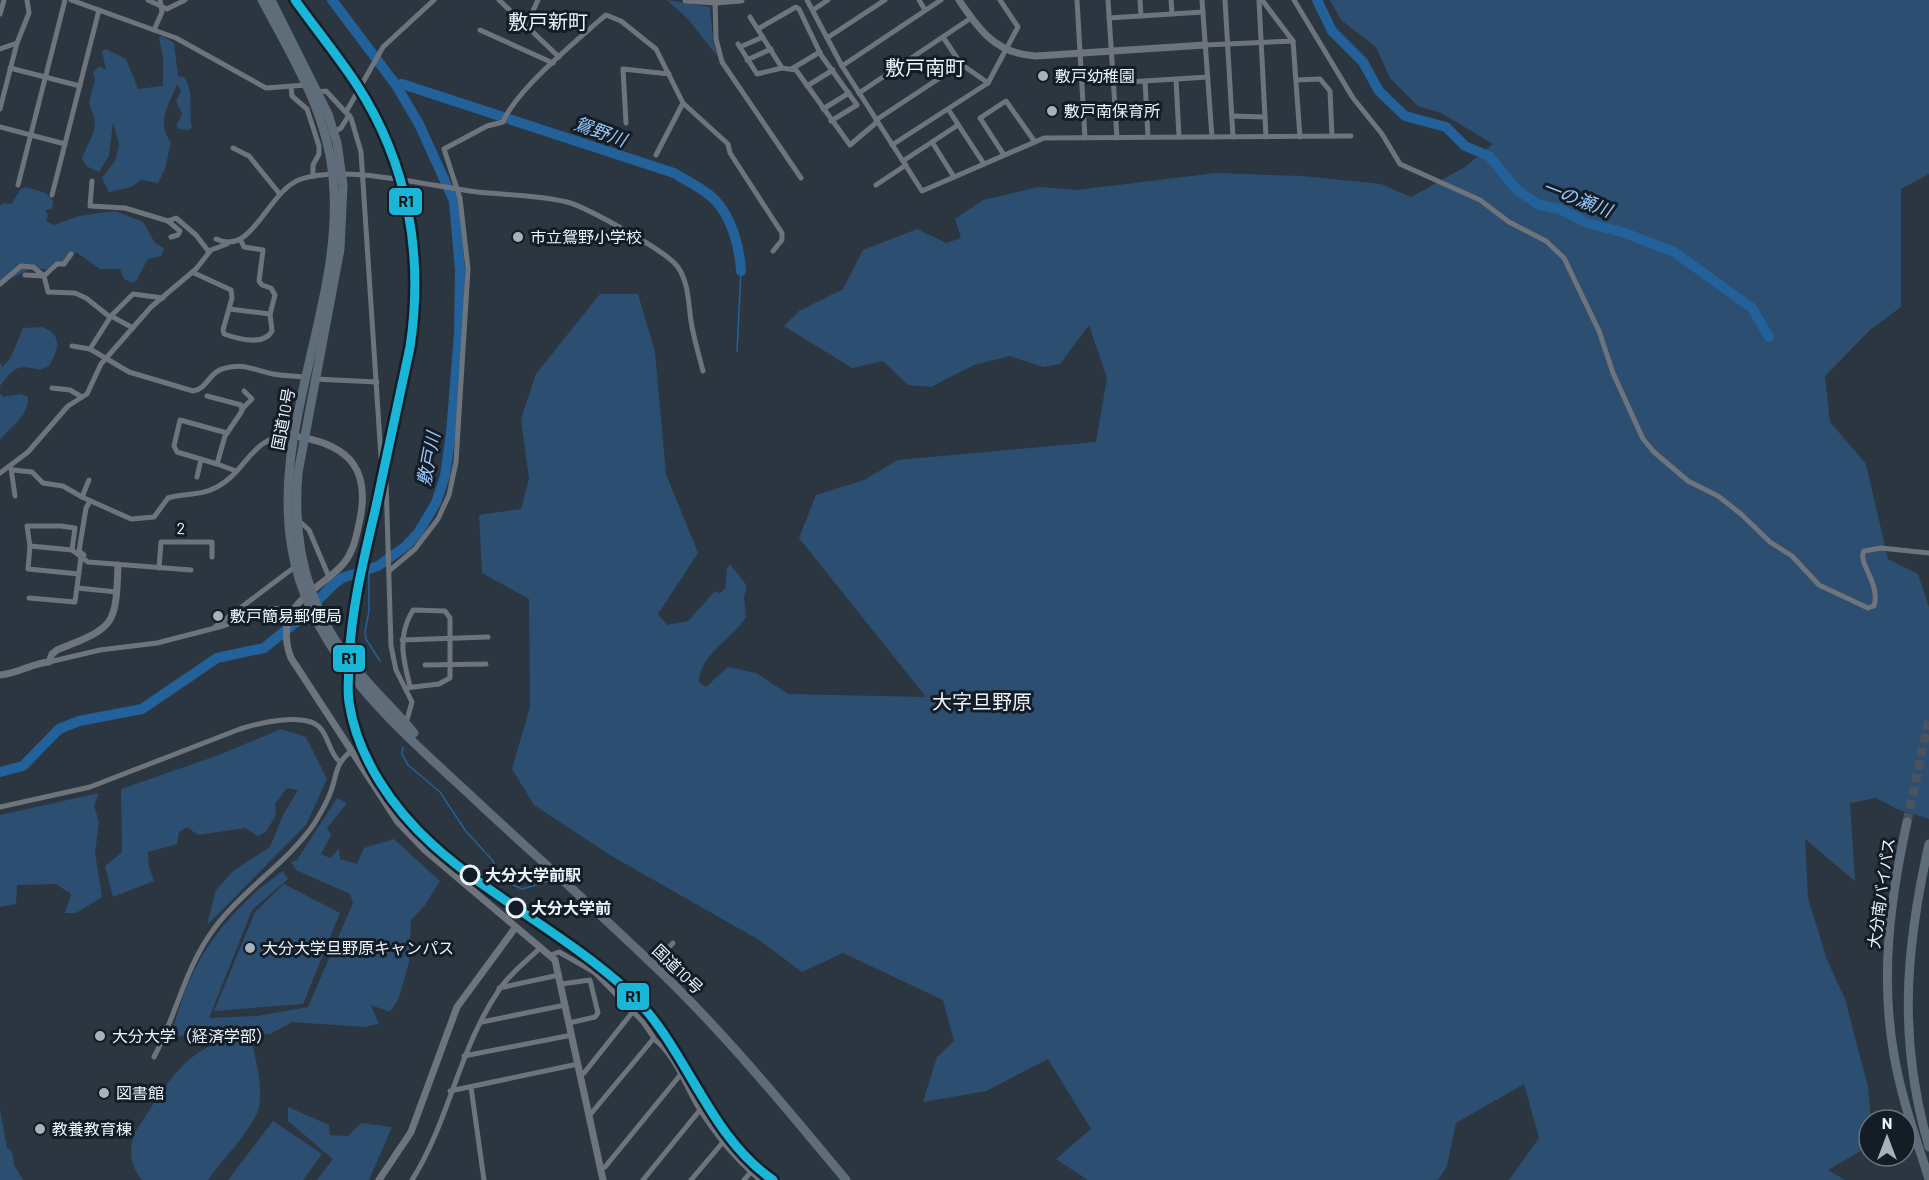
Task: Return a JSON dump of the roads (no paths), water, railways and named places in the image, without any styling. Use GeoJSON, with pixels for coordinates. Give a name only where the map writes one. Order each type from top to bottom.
{"type":"FeatureCollection","features":[{"type":"Feature","properties":{"kind":"highway","name":"国道10号"},"geometry":{"type":"LineString","coordinates":[[261,0],[306,85],[338,175]]}},
{"type":"Feature","properties":{"kind":"highway","name":"国道10号"},"geometry":{"type":"LineString","coordinates":[[270,0],[319,92],[334,132],[338,175],[330,258],[287,498],[296,566],[317,616],[340,662],[368,688],[472,797],[653,965],[746,1062],[846,1180]]}},
{"type":"Feature","properties":{"kind":"highway","name":"国道10号"},"geometry":{"type":"LineString","coordinates":[[299,437],[297,519],[304,583]]}},
{"type":"Feature","properties":{"kind":"highway","name":"国道10号"},"geometry":{"type":"LineString","coordinates":[[317,616],[368,688]]}},
{"type":"Feature","properties":{"kind":"highway","name":"大分南バイパス"},"geometry":{"type":"LineString","coordinates":[[1907,822],[1890,912],[1887,987],[1898,1074],[1929,1179]]}},
{"type":"Feature","properties":{"kind":"highway"},"geometry":{"type":"LineString","coordinates":[[1929,844],[1911,937],[1907,990],[1913,1077],[1929,1147]]}},
{"type":"Feature","properties":{"kind":"street"},"geometry":{"type":"LineString","coordinates":[[0,14],[4,0]]}},
{"type":"Feature","properties":{"kind":"street"},"geometry":{"type":"LineString","coordinates":[[0,108],[17,43],[29,14],[27,0]]}},
{"type":"Feature","properties":{"kind":"street"},"geometry":{"type":"LineString","coordinates":[[18,185],[65,0]]}},
{"type":"Feature","properties":{"kind":"street"},"geometry":{"type":"LineString","coordinates":[[72,0],[176,38],[266,87],[306,85]]}},
{"type":"Feature","properties":{"kind":"street"},"geometry":{"type":"LineString","coordinates":[[148,0],[161,3],[170,9],[184,0]]}},
{"type":"Feature","properties":{"kind":"street"},"geometry":{"type":"LineString","coordinates":[[421,0],[425,8]]}},
{"type":"Feature","properties":{"kind":"street"},"geometry":{"type":"LineString","coordinates":[[334,132],[341,128],[381,51],[434,0]]}},
{"type":"Feature","properties":{"kind":"street"},"geometry":{"type":"LineString","coordinates":[[499,0],[559,57]]}},
{"type":"Feature","properties":{"kind":"street"},"geometry":{"type":"LineString","coordinates":[[526,26],[538,0]]}},
{"type":"Feature","properties":{"kind":"street"},"geometry":{"type":"LineString","coordinates":[[689,0],[741,0]]}},
{"type":"Feature","properties":{"kind":"street"},"geometry":{"type":"LineString","coordinates":[[807,0],[842,66],[922,191],[1044,138],[1351,136]]}},
{"type":"Feature","properties":{"kind":"street"},"geometry":{"type":"LineString","coordinates":[[813,10],[828,0]]}},
{"type":"Feature","properties":{"kind":"street"},"geometry":{"type":"LineString","coordinates":[[827,38],[885,0]]}},
{"type":"Feature","properties":{"kind":"street"},"geometry":{"type":"LineString","coordinates":[[919,0],[925,10]]}},
{"type":"Feature","properties":{"kind":"street"},"geometry":{"type":"LineString","coordinates":[[842,66],[941,0]]}},
{"type":"Feature","properties":{"kind":"street"},"geometry":{"type":"LineString","coordinates":[[959,0],[984,36],[1006,50],[1036,56],[1262,41],[1293,41]]}},
{"type":"Feature","properties":{"kind":"street"},"geometry":{"type":"LineString","coordinates":[[892,145],[988,83],[1018,27],[1000,0]]}},
{"type":"Feature","properties":{"kind":"street"},"geometry":{"type":"LineString","coordinates":[[1077,0],[1085,138]]}},
{"type":"Feature","properties":{"kind":"street"},"geometry":{"type":"LineString","coordinates":[[1108,0],[1117,138]]}},
{"type":"Feature","properties":{"kind":"street"},"geometry":{"type":"LineString","coordinates":[[1140,0],[1141,16]]}},
{"type":"Feature","properties":{"kind":"street"},"geometry":{"type":"LineString","coordinates":[[1171,0],[1172,14]]}},
{"type":"Feature","properties":{"kind":"street"},"geometry":{"type":"LineString","coordinates":[[1202,0],[1212,137]]}},
{"type":"Feature","properties":{"kind":"street"},"geometry":{"type":"LineString","coordinates":[[1225,0],[1233,137]]}},
{"type":"Feature","properties":{"kind":"street"},"geometry":{"type":"LineString","coordinates":[[1260,0],[1266,137]]}},
{"type":"Feature","properties":{"kind":"street"},"geometry":{"type":"LineString","coordinates":[[1260,0],[1293,41],[1300,137]]}},
{"type":"Feature","properties":{"kind":"street"},"geometry":{"type":"LineString","coordinates":[[1294,0],[1353,98],[1382,134],[1400,164],[1480,200],[1509,222],[1546,241],[1564,258],[1599,331],[1613,373],[1644,439],[1654,452],[1688,481],[1718,496],[1741,514],[1770,542],[1792,556],[1819,585],[1868,608],[1874,606],[1877,591],[1862,560],[1864,551],[1881,548],[1929,553]]}},
{"type":"Feature","properties":{"kind":"street"},"geometry":{"type":"LineString","coordinates":[[715,1],[716,39],[723,62],[801,178]]}},
{"type":"Feature","properties":{"kind":"street"},"geometry":{"type":"LineString","coordinates":[[154,30],[162,12],[161,3]]}},
{"type":"Feature","properties":{"kind":"street"},"geometry":{"type":"LineString","coordinates":[[758,29],[796,7],[820,52],[857,105],[831,121]]}},
{"type":"Feature","properties":{"kind":"street"},"geometry":{"type":"LineString","coordinates":[[52,195],[99,10]]}},
{"type":"Feature","properties":{"kind":"street"},"geometry":{"type":"LineString","coordinates":[[1109,18],[1203,12]]}},
{"type":"Feature","properties":{"kind":"street"},"geometry":{"type":"LineString","coordinates":[[389,569],[415,549],[438,519],[449,495],[456,462],[468,268],[467,243],[456,189],[444,149],[487,126],[503,122],[508,110],[559,57],[601,19],[610,16],[656,49],[683,103],[728,144],[730,153],[778,224],[782,240],[773,251]]}},
{"type":"Feature","properties":{"kind":"street"},"geometry":{"type":"LineString","coordinates":[[750,17],[782,68]]}},
{"type":"Feature","properties":{"kind":"street"},"geometry":{"type":"LineString","coordinates":[[859,93],[971,18]]}},
{"type":"Feature","properties":{"kind":"street"},"geometry":{"type":"LineString","coordinates":[[480,30],[553,63]]}},
{"type":"Feature","properties":{"kind":"street"},"geometry":{"type":"LineString","coordinates":[[763,37],[739,45],[756,74],[793,68],[820,52]]}},
{"type":"Feature","properties":{"kind":"street"},"geometry":{"type":"LineString","coordinates":[[943,37],[961,64],[988,83]]}},
{"type":"Feature","properties":{"kind":"street"},"geometry":{"type":"LineString","coordinates":[[0,49],[17,43]]}},
{"type":"Feature","properties":{"kind":"street"},"geometry":{"type":"LineString","coordinates":[[747,60],[771,49]]}},
{"type":"Feature","properties":{"kind":"street"},"geometry":{"type":"LineString","coordinates":[[793,68],[850,145],[877,121],[961,64]]}},
{"type":"Feature","properties":{"kind":"street"},"geometry":{"type":"LineString","coordinates":[[10,68],[80,86]]}},
{"type":"Feature","properties":{"kind":"street"},"geometry":{"type":"LineString","coordinates":[[626,123],[623,69],[669,74]]}},
{"type":"Feature","properties":{"kind":"street"},"geometry":{"type":"LineString","coordinates":[[807,86],[833,70]]}},
{"type":"Feature","properties":{"kind":"street"},"geometry":{"type":"LineString","coordinates":[[1113,83],[1208,77]]}},
{"type":"Feature","properties":{"kind":"street"},"geometry":{"type":"LineString","coordinates":[[1176,79],[1179,137]]}},
{"type":"Feature","properties":{"kind":"street"},"geometry":{"type":"LineString","coordinates":[[1297,80],[1320,79],[1330,91],[1332,136]]}},
{"type":"Feature","properties":{"kind":"street"},"geometry":{"type":"LineString","coordinates":[[1145,81],[1148,137]]}},
{"type":"Feature","properties":{"kind":"street"},"geometry":{"type":"LineString","coordinates":[[291,87],[292,96],[307,109],[319,146],[319,154],[313,165],[313,176]]}},
{"type":"Feature","properties":{"kind":"street"},"geometry":{"type":"LineString","coordinates":[[319,92],[326,91],[347,114],[356,130],[364,176],[381,457],[386,479],[391,645],[395,665],[408,687]]}},
{"type":"Feature","properties":{"kind":"street"},"geometry":{"type":"LineString","coordinates":[[823,109],[849,93]]}},
{"type":"Feature","properties":{"kind":"street"},"geometry":{"type":"LineString","coordinates":[[1004,155],[980,118],[1006,101],[1035,142]]}},
{"type":"Feature","properties":{"kind":"street"},"geometry":{"type":"LineString","coordinates":[[656,155],[683,103]]}},
{"type":"Feature","properties":{"kind":"street"},"geometry":{"type":"LineString","coordinates":[[948,109],[984,164]]}},
{"type":"Feature","properties":{"kind":"street"},"geometry":{"type":"LineString","coordinates":[[1232,116],[1265,117]]}},
{"type":"Feature","properties":{"kind":"street"},"geometry":{"type":"LineString","coordinates":[[876,185],[958,125]]}},
{"type":"Feature","properties":{"kind":"street"},"geometry":{"type":"LineString","coordinates":[[0,127],[65,144]]}},
{"type":"Feature","properties":{"kind":"street"},"geometry":{"type":"LineString","coordinates":[[932,142],[954,177]]}},
{"type":"Feature","properties":{"kind":"street"},"geometry":{"type":"LineString","coordinates":[[233,148],[249,156],[279,193]]}},
{"type":"Feature","properties":{"kind":"street"},"geometry":{"type":"LineString","coordinates":[[0,473],[11,468],[64,410],[88,392],[97,371],[133,328],[192,272],[209,252],[227,243],[241,241],[279,193],[291,184],[313,176],[364,176],[568,202],[658,249],[672,260],[683,276],[692,330],[704,371]]}},
{"type":"Feature","properties":{"kind":"street"},"geometry":{"type":"LineString","coordinates":[[92,181],[90,206],[125,208],[168,221],[180,231],[178,235],[171,237]]}},
{"type":"Feature","properties":{"kind":"street"},"geometry":{"type":"LineString","coordinates":[[168,221],[176,218],[184,223],[209,252]]}},
{"type":"Feature","properties":{"kind":"street"},"geometry":{"type":"LineString","coordinates":[[216,239],[227,243]]}},
{"type":"Feature","properties":{"kind":"street"},"geometry":{"type":"LineString","coordinates":[[192,272],[230,289],[232,295],[224,334],[262,340],[271,334],[270,314],[274,293],[260,281],[263,250],[244,247],[241,241]]}},
{"type":"Feature","properties":{"kind":"street"},"geometry":{"type":"LineString","coordinates":[[25,275],[44,276],[57,264],[64,264],[71,254]]}},
{"type":"Feature","properties":{"kind":"street"},"geometry":{"type":"LineString","coordinates":[[0,284],[21,266],[33,267],[44,276],[48,292],[75,293],[133,328]]}},
{"type":"Feature","properties":{"kind":"street"},"geometry":{"type":"LineString","coordinates":[[90,348],[111,316],[133,294],[163,298]]}},
{"type":"Feature","properties":{"kind":"street"},"geometry":{"type":"LineString","coordinates":[[229,309],[270,314]]}},
{"type":"Feature","properties":{"kind":"street"},"geometry":{"type":"LineString","coordinates":[[72,346],[90,348],[106,361],[139,376],[193,391],[205,386],[219,370],[238,365],[249,365],[278,375],[377,382]]}},
{"type":"Feature","properties":{"kind":"street"},"geometry":{"type":"LineString","coordinates":[[52,388],[70,390],[82,397]]}},
{"type":"Feature","properties":{"kind":"street"},"geometry":{"type":"LineString","coordinates":[[217,464],[227,433],[242,409],[252,399],[244,391]]}},
{"type":"Feature","properties":{"kind":"street"},"geometry":{"type":"LineString","coordinates":[[207,396],[237,403],[242,409]]}},
{"type":"Feature","properties":{"kind":"street"},"geometry":{"type":"LineString","coordinates":[[227,433],[180,420],[174,446],[177,452],[236,471]]}},
{"type":"Feature","properties":{"kind":"street"},"geometry":{"type":"LineString","coordinates":[[11,468],[32,472],[43,483],[63,486],[131,519],[154,517],[168,498],[190,496],[211,490],[236,471],[266,442],[277,436],[299,437],[327,444],[344,453],[356,466],[361,478],[363,505],[354,544],[346,561],[292,610],[286,634],[288,650],[295,666],[386,808],[406,832],[515,928],[551,955],[556,962],[603,1180]]}},
{"type":"Feature","properties":{"kind":"street"},"geometry":{"type":"LineString","coordinates":[[197,477],[201,459]]}},
{"type":"Feature","properties":{"kind":"street"},"geometry":{"type":"LineString","coordinates":[[11,468],[15,496]]}},
{"type":"Feature","properties":{"kind":"street"},"geometry":{"type":"LineString","coordinates":[[82,497],[90,480]]}},
{"type":"Feature","properties":{"kind":"street"},"geometry":{"type":"LineString","coordinates":[[29,598],[75,602],[82,558],[79,550],[86,508],[90,501]]}},
{"type":"Feature","properties":{"kind":"street"},"geometry":{"type":"LineString","coordinates":[[297,519],[309,530],[329,577]]}},
{"type":"Feature","properties":{"kind":"street"},"geometry":{"type":"LineString","coordinates":[[72,550],[75,528],[27,526],[30,546],[28,568],[79,574]]}},
{"type":"Feature","properties":{"kind":"street","name":"2"},"geometry":{"type":"LineString","coordinates":[[159,568],[161,542],[212,542],[212,557]]}},
{"type":"Feature","properties":{"kind":"street"},"geometry":{"type":"LineString","coordinates":[[30,546],[72,550],[82,558],[118,565],[191,570]]}},
{"type":"Feature","properties":{"kind":"street"},"geometry":{"type":"LineString","coordinates":[[50,662],[52,654],[57,650],[94,634],[110,622],[116,608],[118,565]]}},
{"type":"Feature","properties":{"kind":"street"},"geometry":{"type":"LineString","coordinates":[[211,630],[296,566]]}},
{"type":"Feature","properties":{"kind":"street"},"geometry":{"type":"LineString","coordinates":[[77,588],[117,592]]}},
{"type":"Feature","properties":{"kind":"street"},"geometry":{"type":"LineString","coordinates":[[0,675],[11,674],[38,663],[100,650],[151,644],[211,630],[271,608],[292,610]]}},
{"type":"Feature","properties":{"kind":"street"},"geometry":{"type":"LineString","coordinates":[[403,725],[412,705],[408,687],[402,657],[402,640],[408,620],[413,610],[448,612],[451,675],[447,682],[408,687]]}},
{"type":"Feature","properties":{"kind":"street"},"geometry":{"type":"LineString","coordinates":[[402,640],[488,637]]}},
{"type":"Feature","properties":{"kind":"street"},"geometry":{"type":"LineString","coordinates":[[425,665],[486,664]]}},
{"type":"Feature","properties":{"kind":"street"},"geometry":{"type":"LineString","coordinates":[[0,807],[90,787],[240,729],[264,722],[287,720],[314,723],[331,744],[334,756],[339,761]]}},
{"type":"Feature","properties":{"kind":"street"},"geometry":{"type":"LineString","coordinates":[[154,1057],[165,1036],[186,976],[202,947],[236,903],[305,836],[328,798],[339,761],[350,752]]}},
{"type":"Feature","properties":{"kind":"street"},"geometry":{"type":"LineString","coordinates":[[379,1180],[411,1132],[458,1007],[515,928]]}},
{"type":"Feature","properties":{"kind":"street"},"geometry":{"type":"LineString","coordinates":[[653,965],[674,943]]}},
{"type":"Feature","properties":{"kind":"street"},"geometry":{"type":"LineString","coordinates":[[412,1180],[438,1127],[464,1056],[499,988],[541,947]]}},
{"type":"Feature","properties":{"kind":"street"},"geometry":{"type":"LineString","coordinates":[[551,955],[559,952],[594,972],[643,1022],[681,1074],[700,1110],[738,1161],[760,1180]]}},
{"type":"Feature","properties":{"kind":"street"},"geometry":{"type":"LineString","coordinates":[[499,988],[559,975]]}},
{"type":"Feature","properties":{"kind":"street"},"geometry":{"type":"LineString","coordinates":[[561,984],[590,980],[598,1013],[595,1017],[569,1023]]}},
{"type":"Feature","properties":{"kind":"street"},"geometry":{"type":"LineString","coordinates":[[482,1022],[566,1005]]}},
{"type":"Feature","properties":{"kind":"street"},"geometry":{"type":"LineString","coordinates":[[580,1074],[584,1073],[631,1014]]}},
{"type":"Feature","properties":{"kind":"street"},"geometry":{"type":"LineString","coordinates":[[464,1056],[572,1035]]}},
{"type":"Feature","properties":{"kind":"street"},"geometry":{"type":"LineString","coordinates":[[589,1116],[654,1039]]}},
{"type":"Feature","properties":{"kind":"street"},"geometry":{"type":"LineString","coordinates":[[450,1091],[578,1064]]}},
{"type":"Feature","properties":{"kind":"street"},"geometry":{"type":"LineString","coordinates":[[600,1168],[605,1167],[681,1074]]}},
{"type":"Feature","properties":{"kind":"street"},"geometry":{"type":"LineString","coordinates":[[471,1087],[484,1180]]}},
{"type":"Feature","properties":{"kind":"street"},"geometry":{"type":"LineString","coordinates":[[643,1180],[700,1110]]}},
{"type":"Feature","properties":{"kind":"street"},"geometry":{"type":"LineString","coordinates":[[691,1180],[724,1141]]}},
{"type":"Feature","properties":{"kind":"street"},"geometry":{"type":"LineString","coordinates":[[744,1180],[750,1172]]}},
{"type":"Feature","properties":{"kind":"waterway","name":"敷戸川"},"geometry":{"type":"LineString","coordinates":[[0,772],[23,766],[59,729],[79,721],[142,709],[217,658],[264,648],[296,622],[342,578],[378,566],[406,546],[418,533],[436,503],[445,476],[451,433],[459,334],[460,270],[454,201],[419,124],[396,85],[332,0]]}},
{"type":"Feature","properties":{"kind":"waterway","name":"一の瀬川"},"geometry":{"type":"LineString","coordinates":[[1317,0],[1332,31],[1363,62],[1379,91],[1405,116],[1446,127],[1465,146],[1489,156],[1517,190],[1539,205],[1560,209],[1587,223],[1622,232],[1674,252],[1752,308],[1769,337]]}},
{"type":"Feature","properties":{"kind":"waterway","name":"鴛野川"},"geometry":{"type":"LineString","coordinates":[[396,85],[402,84],[674,173],[706,192],[721,207],[734,233],[741,271]]}},
{"type":"Feature","properties":{"kind":"waterway"},"geometry":{"type":"LineString","coordinates":[[737,351],[741,271]]}},
{"type":"Feature","properties":{"kind":"waterway"},"geometry":{"type":"LineString","coordinates":[[369,570],[369,611],[365,632],[366,639],[380,661]]}},
{"type":"Feature","properties":{"kind":"waterway"},"geometry":{"type":"LineString","coordinates":[[403,747],[402,754],[408,765],[440,792],[465,830],[493,861],[500,879],[522,889],[549,881]]}},
{"type":"Feature","properties":{"kind":"tunnel"},"geometry":{"type":"LineString","coordinates":[[1907,822],[1929,719]]}},
{"type":"Feature","properties":{"kind":"place","name":"敷戸幼稚園"},"geometry":{"type":"Point","coordinates":[1043,76]}},
{"type":"Feature","properties":{"kind":"place","name":"敷戸南保育所"},"geometry":{"type":"Point","coordinates":[1052,111]}},
{"type":"Feature","properties":{"kind":"place","name":"市立鴛野小学校"},"geometry":{"type":"Point","coordinates":[518,237]}},
{"type":"Feature","properties":{"kind":"place","name":"敷戸簡易郵便局"},"geometry":{"type":"Point","coordinates":[218,616]}},
{"type":"Feature","properties":{"kind":"place","name":"大分大学前駅"},"geometry":{"type":"Point","coordinates":[470,875]}},
{"type":"Feature","properties":{"kind":"place","name":"大分大学前"},"geometry":{"type":"Point","coordinates":[516,908]}},
{"type":"Feature","properties":{"kind":"place","name":"大分大学旦野原キャンパス"},"geometry":{"type":"Point","coordinates":[250,948]}},
{"type":"Feature","properties":{"kind":"place","name":"大分大学（経済学部）"},"geometry":{"type":"Point","coordinates":[100,1036]}},
{"type":"Feature","properties":{"kind":"place","name":"図書館"},"geometry":{"type":"Point","coordinates":[104,1093]}},
{"type":"Feature","properties":{"kind":"place","name":"教養教育棟"},"geometry":{"type":"Point","coordinates":[40,1129]}},
{"type":"Feature","properties":{"kind":"district","name":"敷戸新町"},"geometry":{"type":"Point","coordinates":[548,22]}},
{"type":"Feature","properties":{"kind":"district","name":"敷戸南町"},"geometry":{"type":"Point","coordinates":[925,68]}},
{"type":"Feature","properties":{"kind":"district","name":"大字旦野原"},"geometry":{"type":"Point","coordinates":[982,702]}}]}
